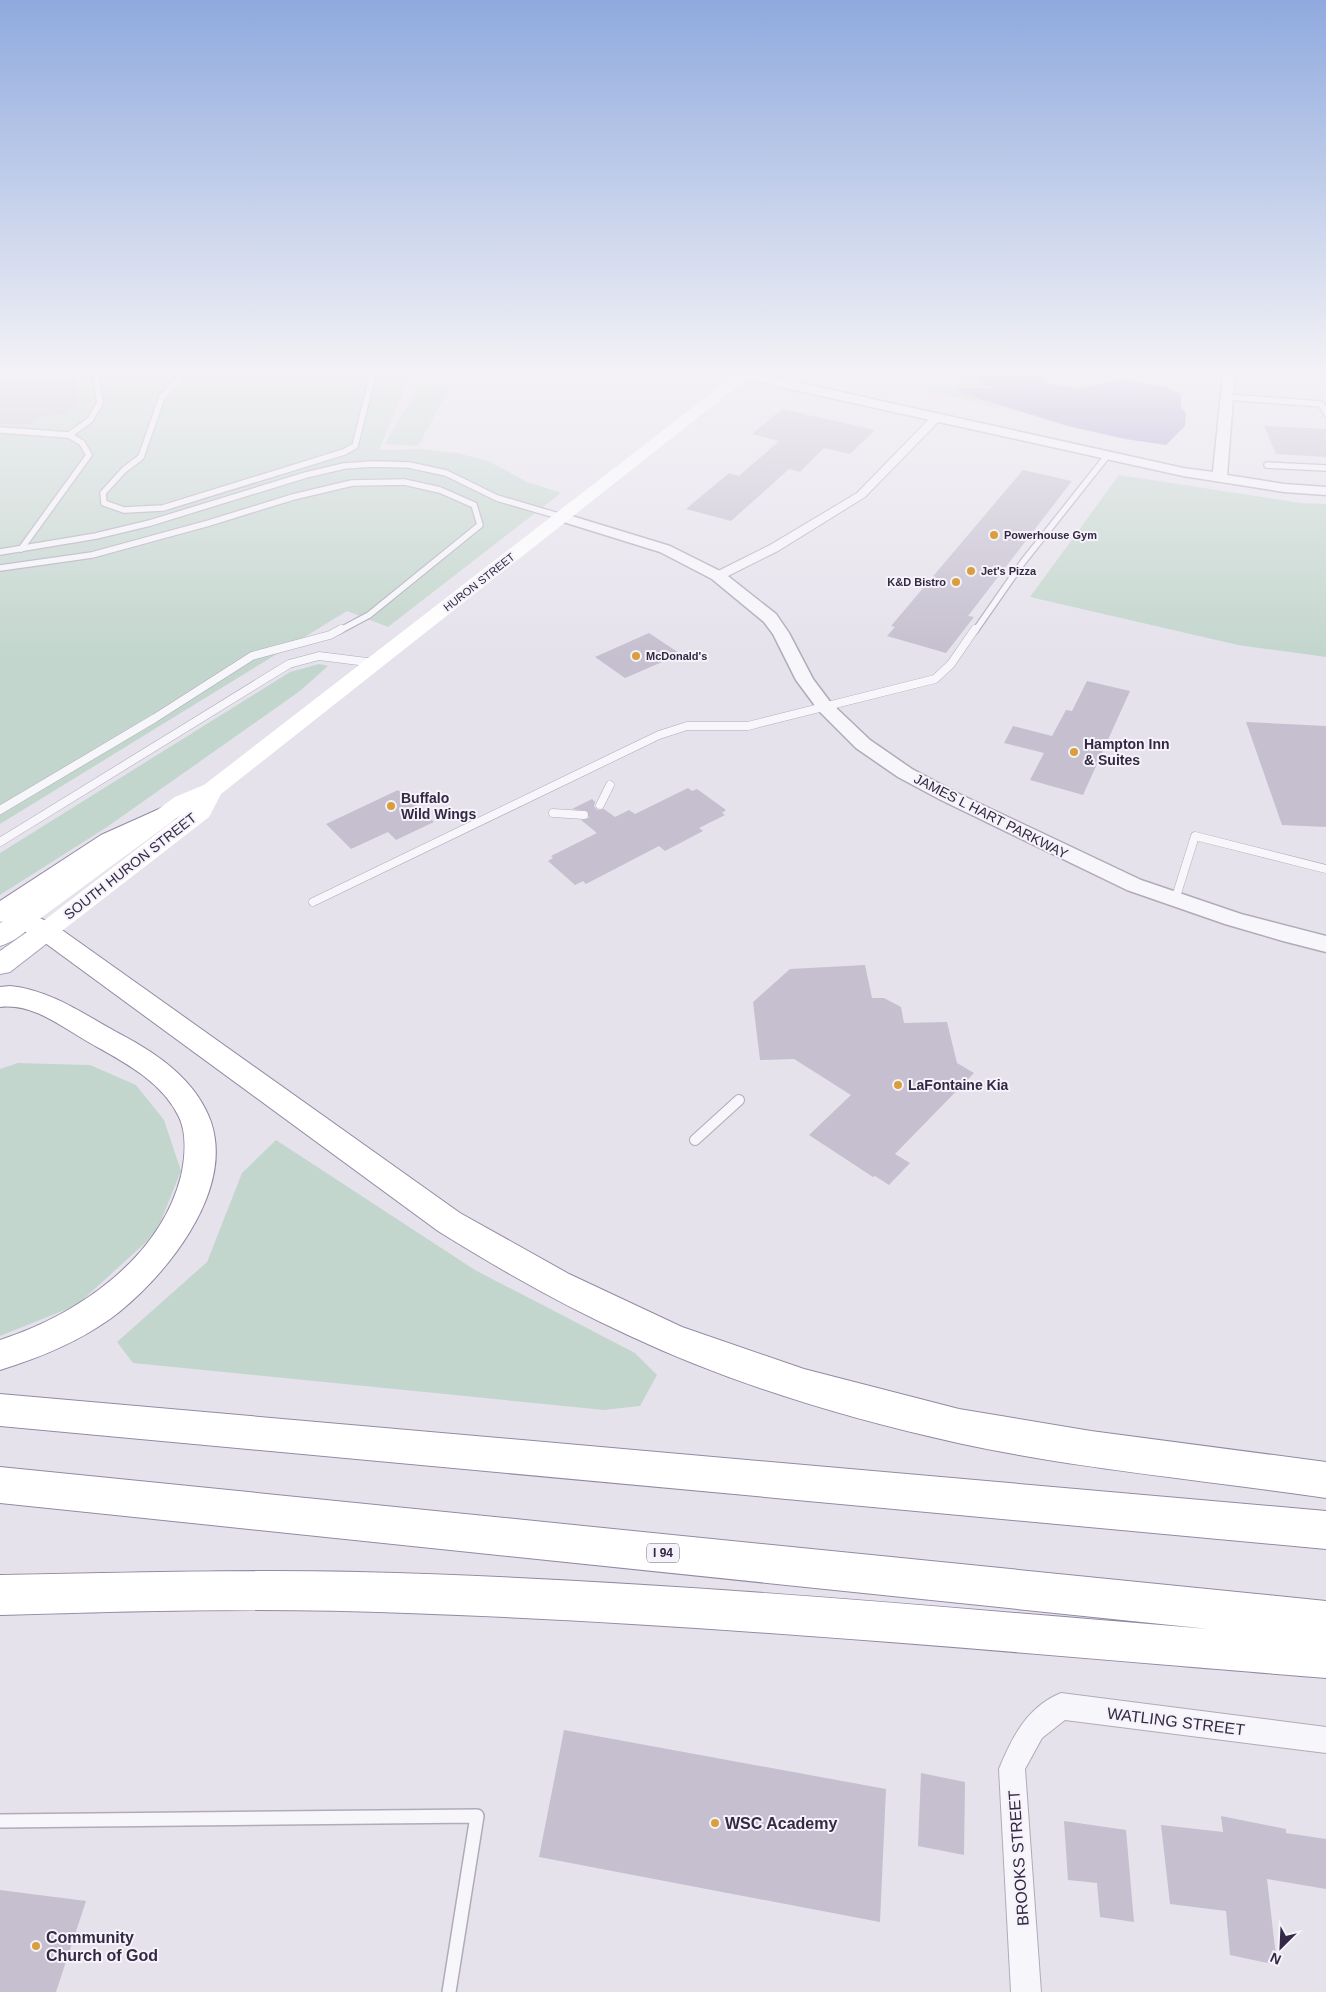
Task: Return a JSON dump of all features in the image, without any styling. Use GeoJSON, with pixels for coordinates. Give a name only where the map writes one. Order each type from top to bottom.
{"type":"FeatureCollection","features":[{"type":"Feature","properties":{"kind":"main road","name":"HURON STREET"},"geometry":{"type":"LineString","coordinates":[[212,790],[627,467]]}},
{"type":"Feature","properties":{"kind":"main road","name":"SOUTH HURON STREET"},"geometry":{"type":"LineString","coordinates":[[168,813],[182,802],[212,790]]}},
{"type":"Feature","properties":{"kind":"main road","name":"SOUTH HURON STREET"},"geometry":{"type":"LineString","coordinates":[[0,937],[201,812],[212,790]]}},
{"type":"Feature","properties":{"kind":"main road"},"geometry":{"type":"LineString","coordinates":[[168,813],[110,841],[23,922],[449,1222],[515,1262],[589,1301],[670,1338],[772,1375],[846,1398],[943,1422],[1030,1439],[1326,1480]]}},
{"type":"Feature","properties":{"kind":"main road","name":"SOUTH HURON STREET"},"geometry":{"type":"LineString","coordinates":[[0,965],[23,922]]}},
{"type":"Feature","properties":{"kind":"main road"},"geometry":{"type":"LineString","coordinates":[[0,997],[12,995],[44,1005],[153,1068],[174,1086],[194,1116],[200,1150],[196,1184],[183,1217],[160,1252],[120,1292],[81,1319],[46,1338],[0,1355]]}},
{"type":"Feature","properties":{"kind":"main road"},"geometry":{"type":"LineString","coordinates":[[0,1410],[1326,1530]]}},
{"type":"Feature","properties":{"kind":"main road","name":"I 94"},"geometry":{"type":"LineString","coordinates":[[0,1485],[1326,1621]]}},
{"type":"Feature","properties":{"kind":"main road"},"geometry":{"type":"LineString","coordinates":[[0,1595],[206,1591],[404,1593],[705,1608],[1326,1658]]}},
{"type":"Feature","properties":{"kind":"street"},"geometry":{"type":"LineString","coordinates":[[718,576],[774,548],[861,495],[888,467]]}},
{"type":"Feature","properties":{"kind":"street"},"geometry":{"type":"LineString","coordinates":[[1160,467],[1219,479],[1284,488],[1326,491]]}},
{"type":"Feature","properties":{"kind":"street"},"geometry":{"type":"LineString","coordinates":[[1219,479],[1220,467]]}},
{"type":"Feature","properties":{"kind":"street","name":"JAMES L HART PARKWAY"},"geometry":{"type":"LineString","coordinates":[[562,517],[665,549],[718,576],[770,618],[781,633],[806,680],[825,707],[863,744],[905,772],[948,796],[1134,885],[1175,900],[1284,934],[1326,944]]}},
{"type":"Feature","properties":{"kind":"street","name":"WATLING STREET"},"geometry":{"type":"LineString","coordinates":[[1033,1728],[1062,1706],[1326,1740]]}},
{"type":"Feature","properties":{"kind":"street","name":"BROOKS STREET"},"geometry":{"type":"LineString","coordinates":[[1026,1992],[1012,1768],[1033,1728]]}},
{"type":"Feature","properties":{"kind":"lane"},"geometry":{"type":"LineString","coordinates":[[21,549],[80,467]]}},
{"type":"Feature","properties":{"kind":"lane"},"geometry":{"type":"LineString","coordinates":[[128,467],[103,493],[104,503],[124,510],[163,508],[296,467]]}},
{"type":"Feature","properties":{"kind":"lane"},"geometry":{"type":"LineString","coordinates":[[0,552],[96,536],[150,523],[306,475],[340,467]]}},
{"type":"Feature","properties":{"kind":"lane"},"geometry":{"type":"LineString","coordinates":[[418,467],[446,473],[497,498],[562,517]]}},
{"type":"Feature","properties":{"kind":"lane"},"geometry":{"type":"LineString","coordinates":[[313,902],[659,735],[687,726],[748,726],[935,679],[951,664],[1023,562],[1098,467]]}},
{"type":"Feature","properties":{"kind":"lane"},"geometry":{"type":"LineString","coordinates":[[1310,467],[1326,468]]}},
{"type":"Feature","properties":{"kind":"lane"},"geometry":{"type":"LineString","coordinates":[[0,568],[92,555],[293,497],[352,483],[404,482],[440,490],[474,505],[480,525],[369,615],[330,635],[252,656],[155,718],[0,810]]}},
{"type":"Feature","properties":{"kind":"lane"},"geometry":{"type":"LineString","coordinates":[[0,842],[290,664],[319,656],[375,663]]}},
{"type":"Feature","properties":{"kind":"lane"},"geometry":{"type":"LineString","coordinates":[[600,805],[610,785]]}},
{"type":"Feature","properties":{"kind":"lane"},"geometry":{"type":"LineString","coordinates":[[553,813],[584,815]]}},
{"type":"Feature","properties":{"kind":"lane"},"geometry":{"type":"LineString","coordinates":[[1175,900],[1195,836],[1326,868]]}},
{"type":"Feature","properties":{"kind":"lane"},"geometry":{"type":"LineString","coordinates":[[695,1140],[739,1100]]}},
{"type":"Feature","properties":{"kind":"lane"},"geometry":{"type":"LineString","coordinates":[[0,1821],[477,1816],[449,1992]]}},
{"type":"Feature","properties":{"kind":"green space"},"geometry":{"type":"Polygon","coordinates":[[[0,467],[499,467],[527,482],[561,493],[388,627],[347,611],[0,824],[0,467]]]}},
{"type":"Feature","properties":{"kind":"green space"},"geometry":{"type":"Polygon","coordinates":[[[1119,475],[1301,503],[1326,504],[1326,657],[1238,645],[1030,597],[1119,475]]]}},
{"type":"Feature","properties":{"kind":"green space"},"geometry":{"type":"Polygon","coordinates":[[[319,664],[328,666],[300,691],[107,827],[0,895],[0,853],[290,672],[319,664]]]}},
{"type":"Feature","properties":{"kind":"green space"},"geometry":{"type":"Polygon","coordinates":[[[18,1063],[90,1065],[136,1085],[164,1120],[181,1171],[156,1233],[77,1305],[0,1336],[0,1069],[18,1063]]]}},
{"type":"Feature","properties":{"kind":"green space"},"geometry":{"type":"Polygon","coordinates":[[[276,1140],[475,1270],[635,1353],[657,1375],[640,1406],[604,1410],[133,1363],[117,1342],[207,1262],[242,1173],[276,1140]]]}},
{"type":"Feature","properties":{"kind":"building"},"geometry":{"type":"Polygon","coordinates":[[[749,467],[805,467],[800,472],[789,469],[731,521],[686,509],[729,473],[739,476],[749,467]]]}},
{"type":"Feature","properties":{"kind":"building"},"geometry":{"type":"Polygon","coordinates":[[[1023,470],[1072,481],[968,616],[974,617],[946,653],[887,636],[895,627],[891,626],[1023,470]]]}},
{"type":"Feature","properties":{"kind":"building","name":"McDonald's"},"geometry":{"type":"Polygon","coordinates":[[[649,633],[679,653],[625,678],[595,657],[649,633]]]}},
{"type":"Feature","properties":{"kind":"building","name":"Hampton Inn & Suites"},"geometry":{"type":"Polygon","coordinates":[[[1087,681],[1130,691],[1083,795],[1030,780],[1044,753],[1004,743],[1013,726],[1052,736],[1066,710],[1072,711],[1087,681]]]}},
{"type":"Feature","properties":{"kind":"building"},"geometry":{"type":"Polygon","coordinates":[[[1246,722],[1326,726],[1326,827],[1282,825],[1246,722]]]}},
{"type":"Feature","properties":{"kind":"building"},"geometry":{"type":"Polygon","coordinates":[[[688,788],[692,791],[697,789],[726,810],[722,813],[725,815],[699,828],[703,831],[665,851],[659,846],[586,884],[583,881],[575,885],[548,861],[553,858],[551,856],[597,833],[581,820],[589,818],[587,811],[572,809],[592,799],[597,810],[604,809],[615,817],[629,810],[635,814],[688,788]]]}},
{"type":"Feature","properties":{"kind":"building","name":"Buffalo Wild Wings"},"geometry":{"type":"Polygon","coordinates":[[[398,790],[434,822],[396,840],[388,832],[351,849],[326,824],[398,790]]]}},
{"type":"Feature","properties":{"kind":"building","name":"LaFontaine Kia"},"geometry":{"type":"Polygon","coordinates":[[[865,965],[872,998],[884,998],[901,1007],[904,1023],[947,1022],[957,1063],[974,1073],[895,1154],[910,1163],[889,1185],[875,1176],[873,1177],[809,1135],[851,1095],[794,1059],[760,1060],[753,1002],[790,969],[865,965]]]}},
{"type":"Feature","properties":{"kind":"building","name":"WSC Academy"},"geometry":{"type":"Polygon","coordinates":[[[564,1730],[886,1789],[880,1922],[539,1857],[564,1730]]]}},
{"type":"Feature","properties":{"kind":"building"},"geometry":{"type":"Polygon","coordinates":[[[921,1773],[965,1782],[964,1855],[918,1846],[921,1773]]]}},
{"type":"Feature","properties":{"kind":"building"},"geometry":{"type":"Polygon","coordinates":[[[1221,1816],[1286,1829],[1286,1833],[1326,1839],[1326,1889],[1267,1879],[1277,1965],[1230,1955],[1226,1911],[1170,1904],[1161,1825],[1223,1832],[1221,1816]]]}},
{"type":"Feature","properties":{"kind":"building"},"geometry":{"type":"Polygon","coordinates":[[[1064,1821],[1126,1830],[1134,1922],[1100,1917],[1097,1883],[1068,1880],[1064,1821]]]}},
{"type":"Feature","properties":{"kind":"building","name":"Community Church of God"},"geometry":{"type":"Polygon","coordinates":[[[0,1890],[86,1901],[56,1992],[0,1992],[0,1890]]]}},
{"type":"Feature","properties":{"kind":"place","name":"Powerhouse Gym"},"geometry":{"type":"Point","coordinates":[994,535]}},
{"type":"Feature","properties":{"kind":"place","name":"Jet's Pizza"},"geometry":{"type":"Point","coordinates":[971,571]}},
{"type":"Feature","properties":{"kind":"place","name":"K&D Bistro"},"geometry":{"type":"Point","coordinates":[956,582]}},
{"type":"Feature","properties":{"kind":"place","name":"McDonald's"},"geometry":{"type":"Point","coordinates":[636,656]}},
{"type":"Feature","properties":{"kind":"place","name":"Hampton Inn & Suites"},"geometry":{"type":"Point","coordinates":[1074,752]}},
{"type":"Feature","properties":{"kind":"place","name":"Buffalo Wild Wings"},"geometry":{"type":"Point","coordinates":[391,806]}},
{"type":"Feature","properties":{"kind":"place","name":"LaFontaine Kia"},"geometry":{"type":"Point","coordinates":[898,1085]}},
{"type":"Feature","properties":{"kind":"place","name":"WSC Academy"},"geometry":{"type":"Point","coordinates":[715,1823]}},
{"type":"Feature","properties":{"kind":"place","name":"Community Church of God"},"geometry":{"type":"Point","coordinates":[36,1946]}}]}
